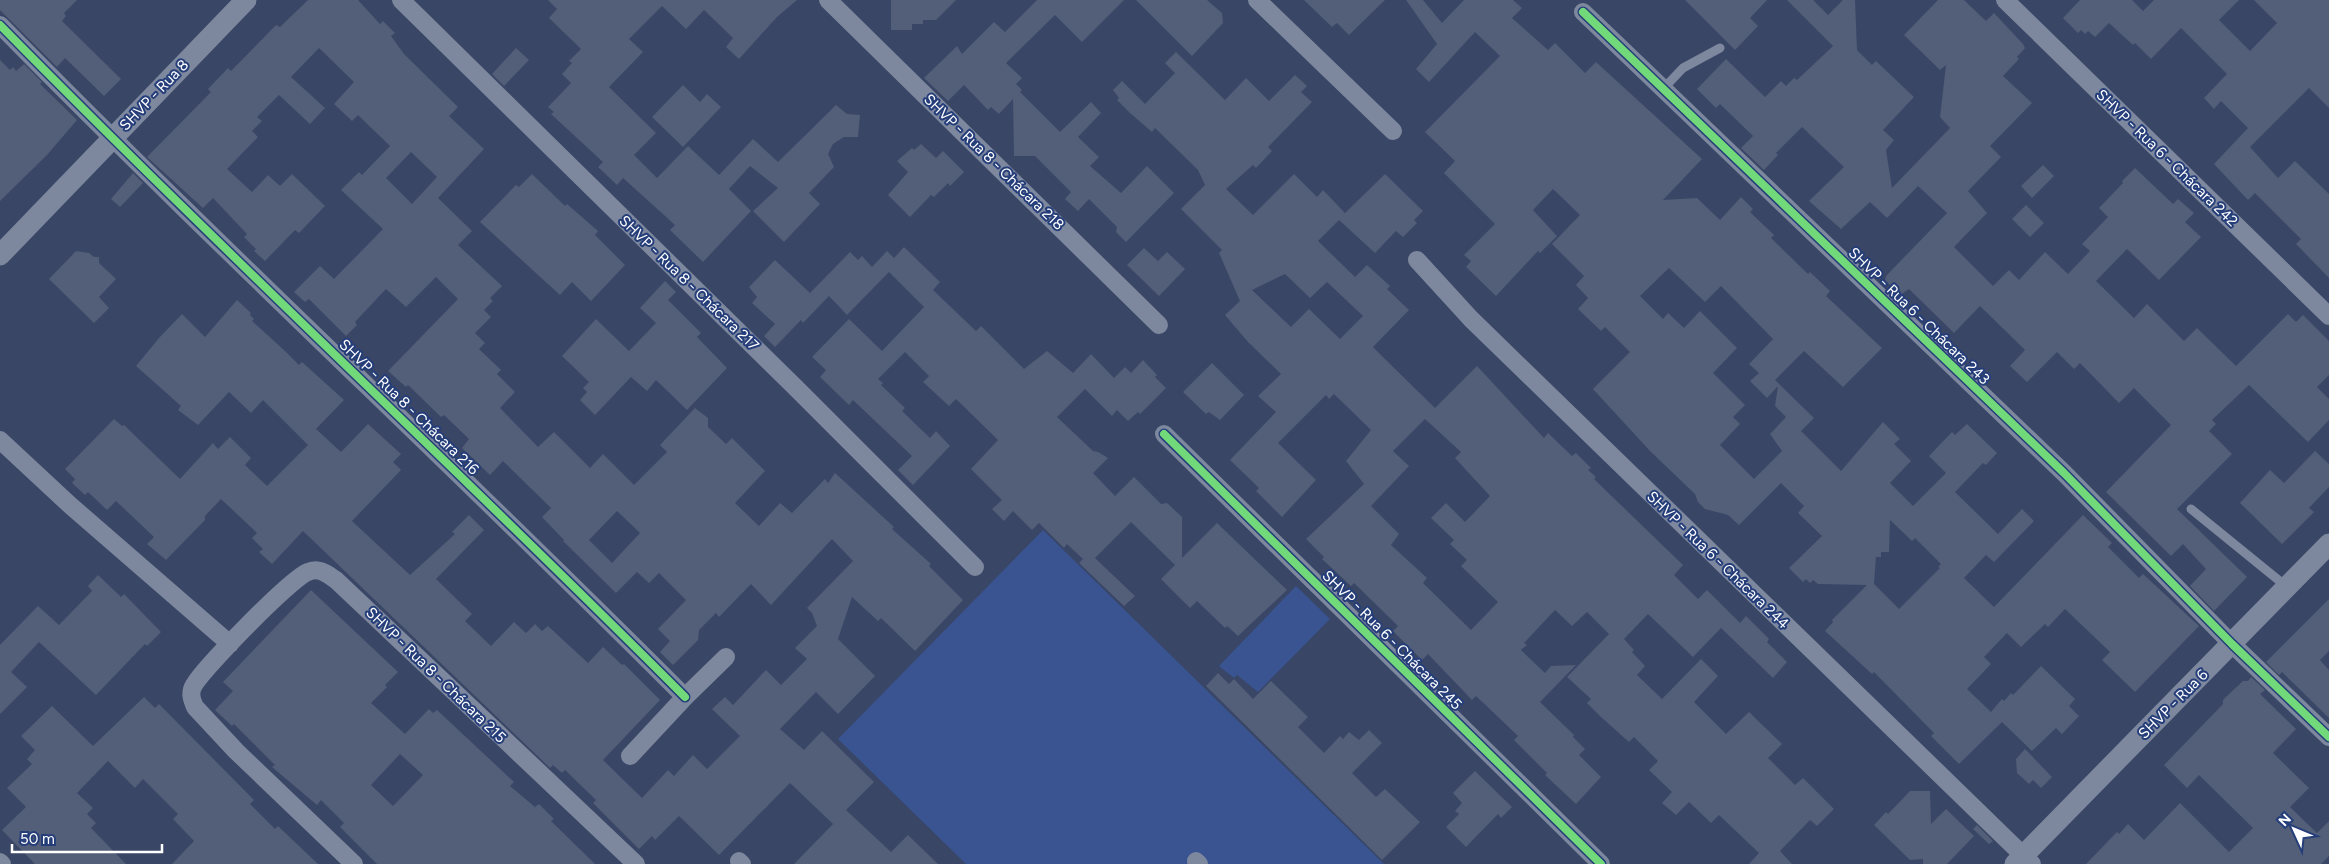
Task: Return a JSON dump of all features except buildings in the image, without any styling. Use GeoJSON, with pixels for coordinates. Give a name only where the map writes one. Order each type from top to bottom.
{"type":"FeatureCollection","features":[{"type":"Feature","properties":{"kind":"street","name":"SHVP - Rua 8"},"geometry":{"type":"LineString","coordinates":[[0,255],[246,0]]}},
{"type":"Feature","properties":{"kind":"street","name":"SHVP - Rua 8 - Chácara 217"},"geometry":{"type":"LineString","coordinates":[[401,0],[796,388],[975,567]]}},
{"type":"Feature","properties":{"kind":"street","name":"SHVP - Rua 8 - Chácara 218"},"geometry":{"type":"LineString","coordinates":[[828,0],[1159,325]]}},
{"type":"Feature","properties":{"kind":"street"},"geometry":{"type":"LineString","coordinates":[[1257,0],[1394,131]]}},
{"type":"Feature","properties":{"kind":"street","name":"SHVP - Rua 6 - Chácara 242"},"geometry":{"type":"LineString","coordinates":[[2005,0],[2329,316]]}},
{"type":"Feature","properties":{"kind":"street","name":"SHVP - Rua 6 - Chácara 243"},"geometry":{"type":"LineString","coordinates":[[1583,12],[1664,88],[1874,293],[2064,473],[2232,644],[2329,737]]}},
{"type":"Feature","properties":{"kind":"street","name":"SHVP - Rua 8 - Chácara 216"},"geometry":{"type":"LineString","coordinates":[[0,25],[582,593],[684,697]]}},
{"type":"Feature","properties":{"kind":"street","name":"SHVP - Rua 6 - Chácara 244"},"geometry":{"type":"LineString","coordinates":[[1416,260],[1471,319],[2024,861]]}},
{"type":"Feature","properties":{"kind":"street","name":"SHVP - Rua 6 - Chácara 245"},"geometry":{"type":"LineString","coordinates":[[1164,434],[1600,864]]}},
{"type":"Feature","properties":{"kind":"street"},"geometry":{"type":"LineString","coordinates":[[0,440],[71,506],[230,644]]}},
{"type":"Feature","properties":{"kind":"street","name":"SHVP - Rua 6"},"geometry":{"type":"LineString","coordinates":[[2024,861],[2329,544]]}},
{"type":"Feature","properties":{"kind":"street","name":"SHVP - Rua 8 - Chácara 215"},"geometry":{"type":"LineString","coordinates":[[354,864],[236,751],[195,707],[191,692],[194,685],[230,644],[292,581],[308,572],[324,572],[343,586],[636,864]]}},
{"type":"Feature","properties":{"kind":"street"},"geometry":{"type":"LineString","coordinates":[[630,756],[684,697],[726,658]]}},
{"type":"Feature","properties":{"kind":"lane"},"geometry":{"type":"LineString","coordinates":[[1664,88],[1683,68],[1720,48]]}},
{"type":"Feature","properties":{"kind":"lane"},"geometry":{"type":"LineString","coordinates":[[2192,509],[2287,587]]}},
{"type":"Feature","properties":{"kind":"shaded area"},"geometry":{"type":"Polygon","coordinates":[[[1043,530],[1384,864],[966,864],[838,739],[1043,530]]]}},
{"type":"Feature","properties":{"kind":"shaded area"},"geometry":{"type":"Polygon","coordinates":[[[1296,586],[1330,619],[1258,692],[1237,675],[1234,678],[1219,666],[1296,586]]]}},
{"type":"Feature","properties":{"kind":"cycle path"},"geometry":{"type":"LineString","coordinates":[[1583,12],[2064,473],[2232,644],[2329,737]]}},
{"type":"Feature","properties":{"kind":"cycle path"},"geometry":{"type":"LineString","coordinates":[[0,25],[84,110],[685,697]]}},
{"type":"Feature","properties":{"kind":"cycle path"},"geometry":{"type":"LineString","coordinates":[[1164,434],[1601,864]]}}]}
